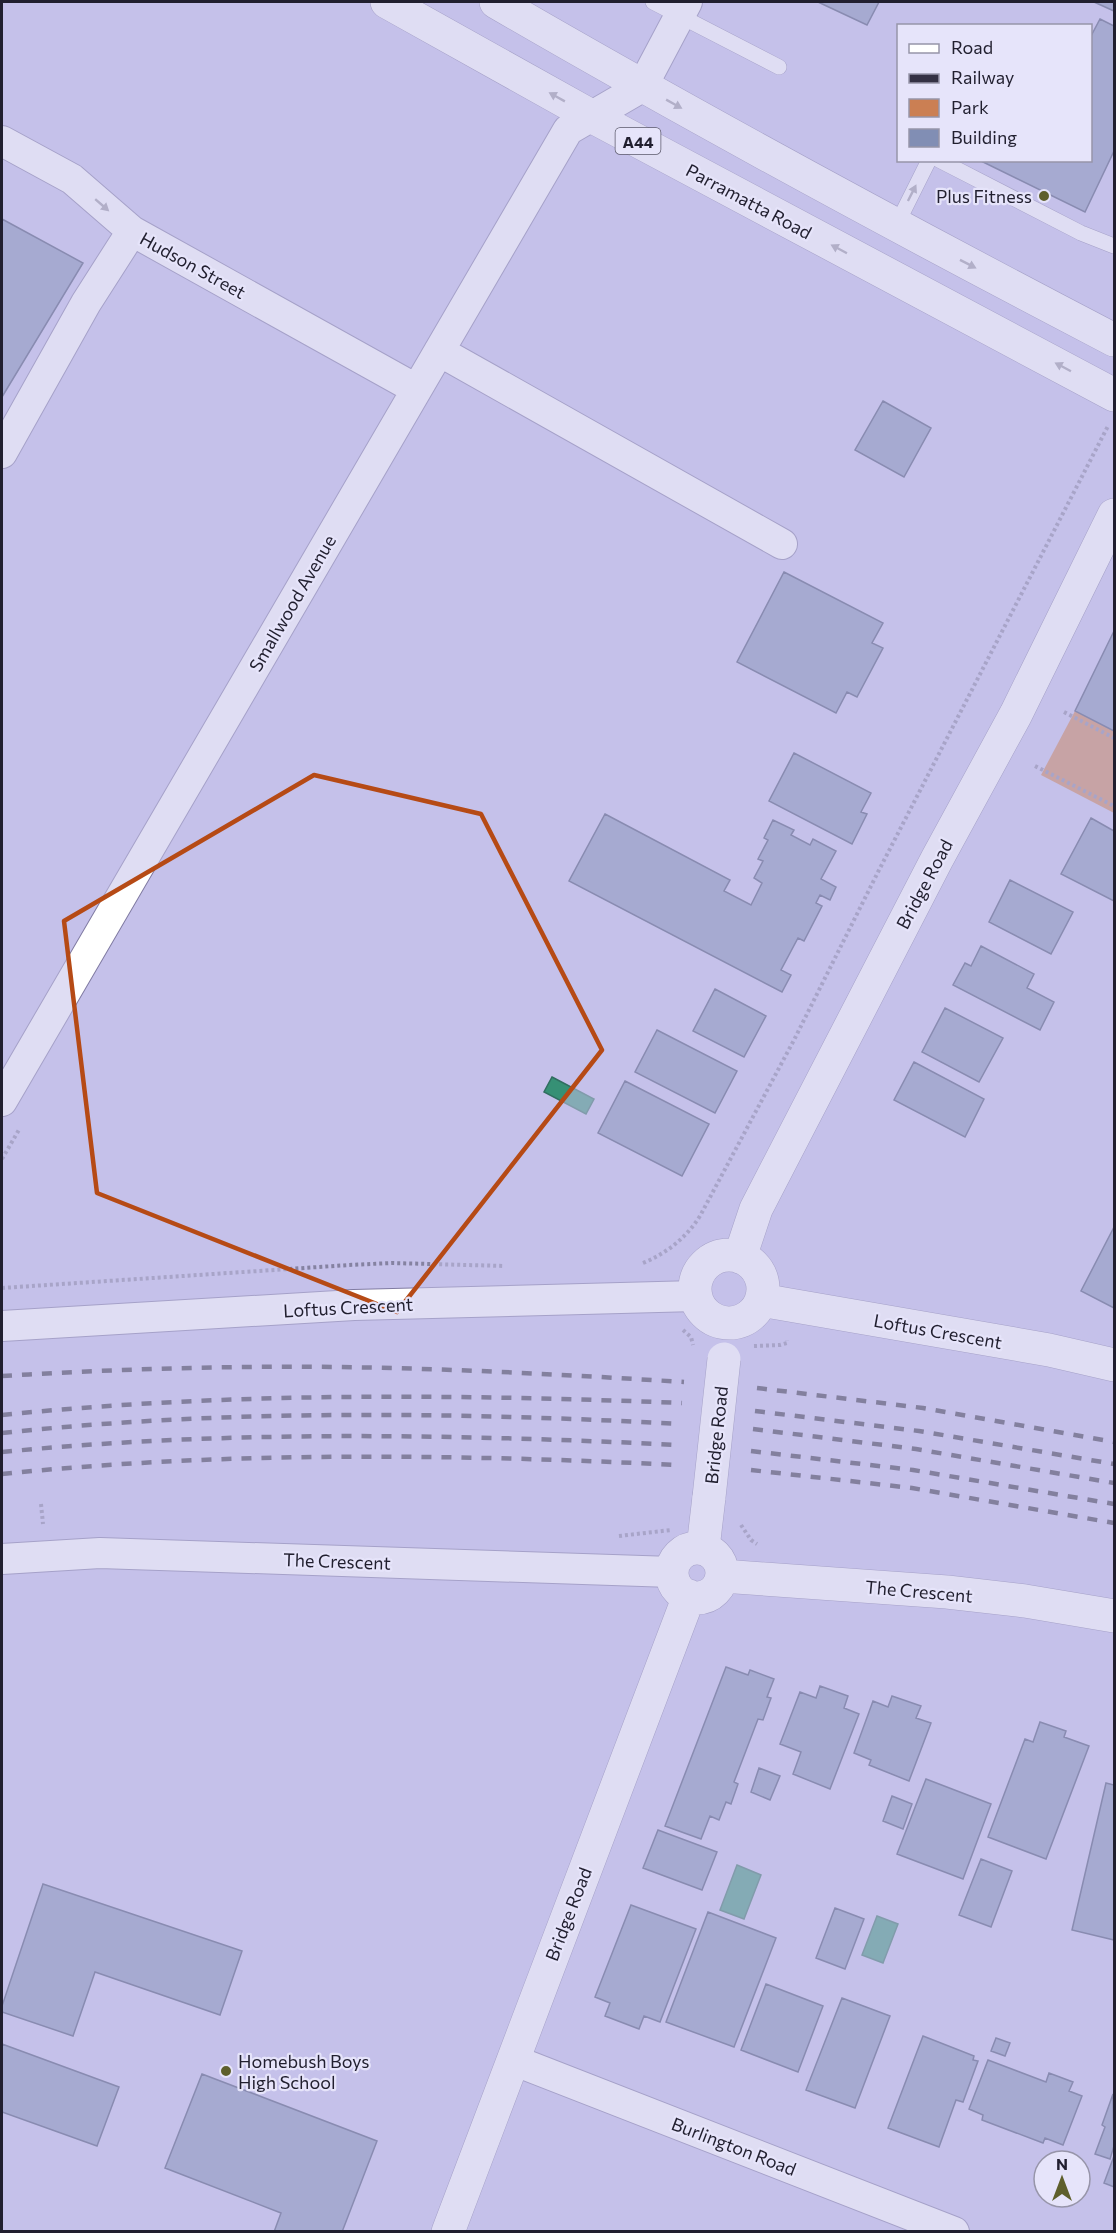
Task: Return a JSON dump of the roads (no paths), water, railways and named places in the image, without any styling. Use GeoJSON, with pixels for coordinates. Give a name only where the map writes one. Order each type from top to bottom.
{"type":"FeatureCollection","features":[{"type":"Feature","properties":{"kind":"main road","name":"Parramatta Road"},"geometry":{"type":"LineString","coordinates":[[387,2],[1112,409]]}},
{"type":"Feature","properties":{"kind":"main road"},"geometry":{"type":"LineString","coordinates":[[496,2],[642,87],[896,226],[1114,340]]}},
{"type":"Feature","properties":{"kind":"main road","name":"Bridge Road"},"geometry":{"type":"LineString","coordinates":[[740,1257],[756,1209],[937,859],[1016,714],[1114,515]]}},
{"type":"Feature","properties":{"kind":"main road"},"geometry":{"type":"LineString","coordinates":[[719,1256],[740,1257],[747,1260],[758,1271],[763,1285],[761,1300],[748,1317],[737,1321],[716,1320],[699,1306],[696,1296],[697,1276],[710,1260],[719,1256]]}},
{"type":"Feature","properties":{"kind":"main road","name":"Loftus Crescent"},"geometry":{"type":"LineString","coordinates":[[761,1300],[1049,1350],[1114,1365]]}},
{"type":"Feature","properties":{"kind":"main road","name":"Bridge Road"},"geometry":{"type":"LineString","coordinates":[[703,1548],[727,1322]]}},
{"type":"Feature","properties":{"kind":"main road"},"geometry":{"type":"LineString","coordinates":[[695,1547],[703,1548],[720,1561],[722,1576],[720,1583],[710,1594],[696,1598],[680,1584],[676,1558],[681,1553],[695,1547]]}},
{"type":"Feature","properties":{"kind":"main road","name":"The Crescent"},"geometry":{"type":"LineString","coordinates":[[722,1576],[947,1592],[1025,1601],[1114,1616]]}},
{"type":"Feature","properties":{"kind":"main road","name":"Bridge Road"},"geometry":{"type":"LineString","coordinates":[[448,2232],[513,2060],[680,1584]]}},
{"type":"Feature","properties":{"kind":"street"},"geometry":{"type":"LineString","coordinates":[[642,87],[683,8]]}},
{"type":"Feature","properties":{"kind":"street","name":"Smallwood Avenue"},"geometry":{"type":"LineString","coordinates":[[2,1101],[568,130],[642,87]]}},
{"type":"Feature","properties":{"kind":"street"},"geometry":{"type":"LineString","coordinates":[[2,141],[72,179],[132,231]]}},
{"type":"Feature","properties":{"kind":"street","name":"Hudson Street"},"geometry":{"type":"LineString","coordinates":[[2,453],[86,303],[132,231],[416,389]]}},
{"type":"Feature","properties":{"kind":"street"},"geometry":{"type":"LineString","coordinates":[[439,351],[782,544]]}},
{"type":"Feature","properties":{"kind":"street","name":"Loftus Crescent"},"geometry":{"type":"LineString","coordinates":[[2,1326],[354,1305],[696,1296]]}},
{"type":"Feature","properties":{"kind":"street","name":"The Crescent"},"geometry":{"type":"LineString","coordinates":[[2,1559],[100,1553],[680,1584]]}},
{"type":"Feature","properties":{"kind":"street","name":"Burlington Road"},"geometry":{"type":"LineString","coordinates":[[513,2060],[954,2232]]}},
{"type":"Feature","properties":{"kind":"lane"},"geometry":{"type":"LineString","coordinates":[[653,2],[683,8],[779,68]]}},
{"type":"Feature","properties":{"kind":"lane"},"geometry":{"type":"LineString","coordinates":[[896,226],[928,162]]}},
{"type":"Feature","properties":{"kind":"lane"},"geometry":{"type":"LineString","coordinates":[[943,162],[1081,233],[1114,246]]}},
{"type":"Feature","properties":{"kind":"railway"},"geometry":{"type":"LineString","coordinates":[[2,1376],[213,1367],[353,1367],[464,1370],[684,1382]]}},
{"type":"Feature","properties":{"kind":"railway"},"geometry":{"type":"LineString","coordinates":[[757,1388],[923,1408],[1114,1442]]}},
{"type":"Feature","properties":{"kind":"railway"},"geometry":{"type":"LineString","coordinates":[[2,1415],[172,1402],[342,1397],[512,1398],[682,1403]]}},
{"type":"Feature","properties":{"kind":"railway"},"geometry":{"type":"LineString","coordinates":[[755,1411],[919,1431],[1114,1464]]}},
{"type":"Feature","properties":{"kind":"railway"},"geometry":{"type":"LineString","coordinates":[[2,1433],[86,1425],[256,1416],[426,1415],[681,1424]]}},
{"type":"Feature","properties":{"kind":"railway"},"geometry":{"type":"LineString","coordinates":[[753,1429],[916,1449],[1114,1483]]}},
{"type":"Feature","properties":{"kind":"railway"},"geometry":{"type":"LineString","coordinates":[[2,1452],[171,1440],[340,1436],[510,1438],[679,1445]]}},
{"type":"Feature","properties":{"kind":"railway"},"geometry":{"type":"LineString","coordinates":[[751,1451],[913,1470],[1114,1504]]}},
{"type":"Feature","properties":{"kind":"railway"},"geometry":{"type":"LineString","coordinates":[[2,1474],[170,1461],[255,1458],[424,1457],[678,1465]]}},
{"type":"Feature","properties":{"kind":"railway"},"geometry":{"type":"LineString","coordinates":[[751,1470],[912,1488],[1114,1523]]}},
{"type":"Feature","properties":{"kind":"place","name":"Plus Fitness"},"geometry":{"type":"Point","coordinates":[1044,196]}},
{"type":"Feature","properties":{"kind":"place","name":"Homebush Boys High School"},"geometry":{"type":"Point","coordinates":[226,2071]}}]}
